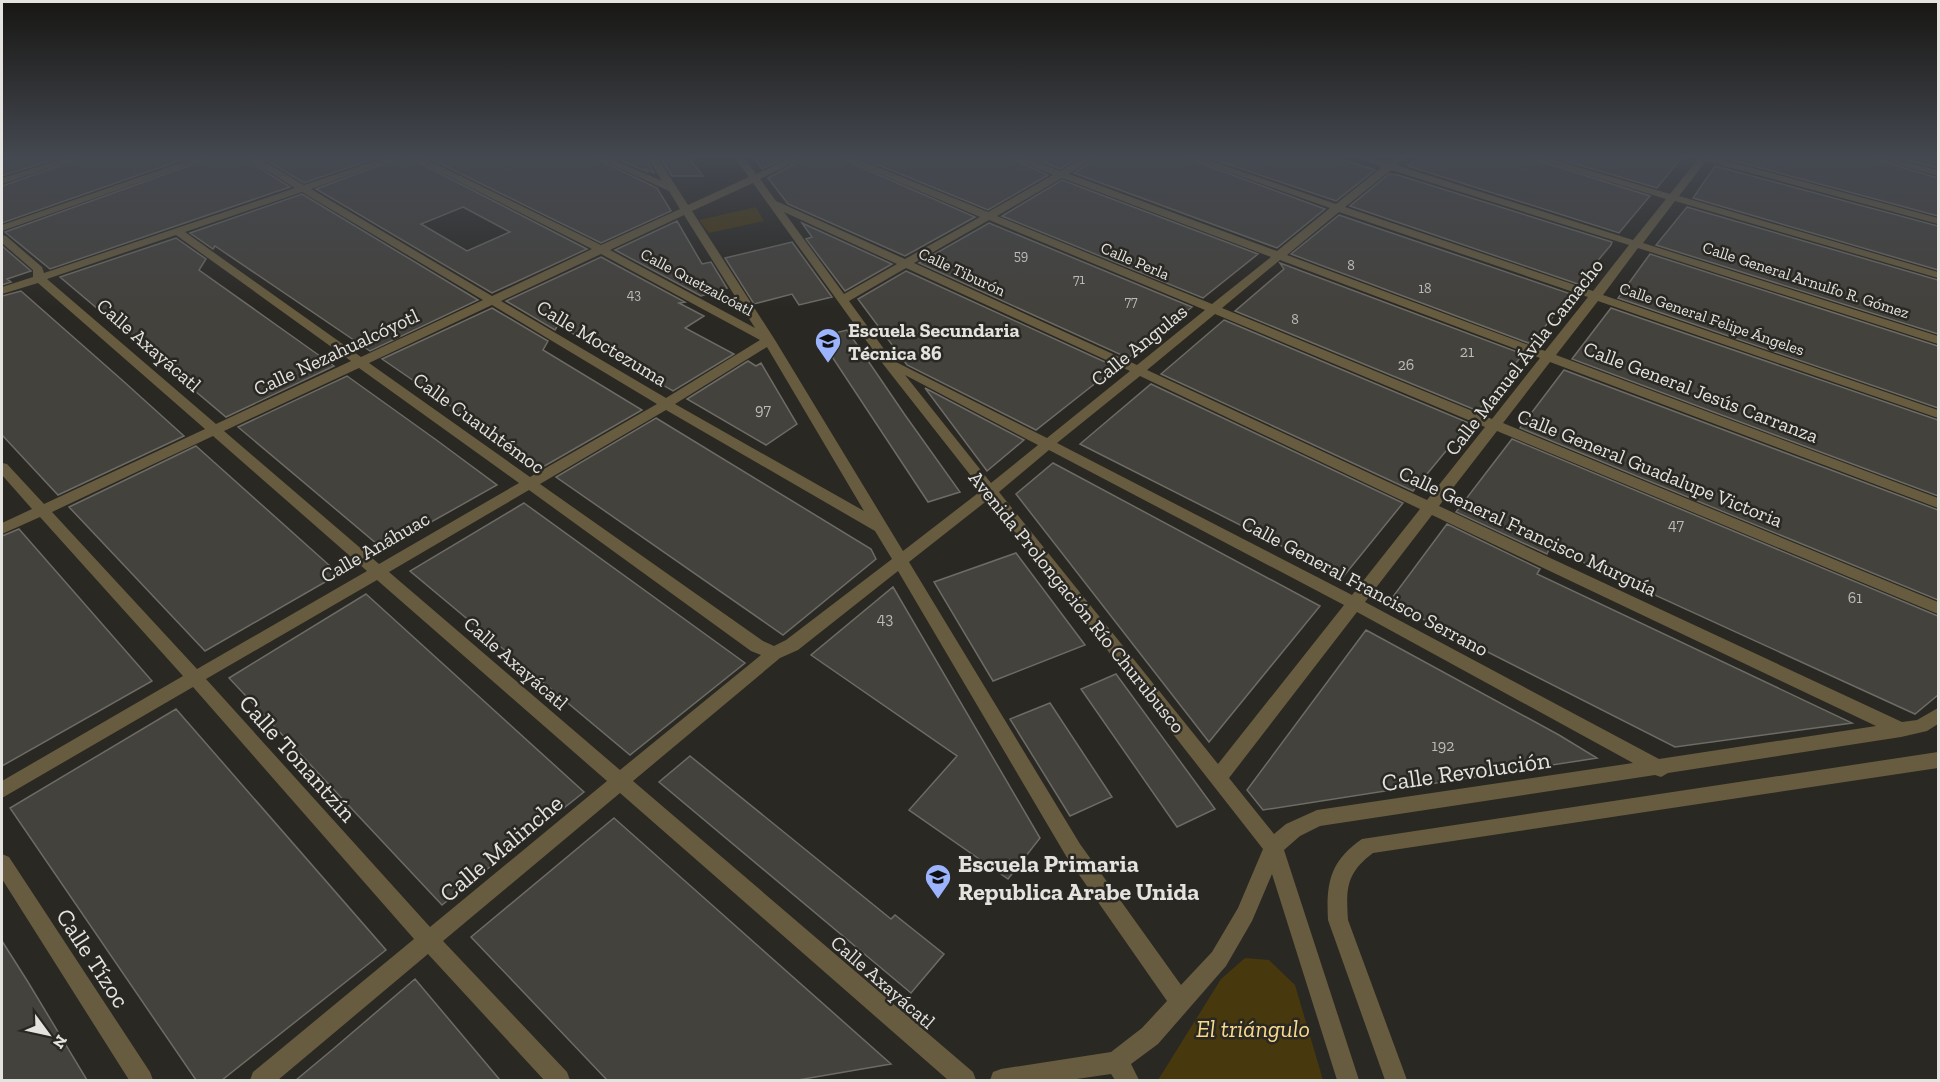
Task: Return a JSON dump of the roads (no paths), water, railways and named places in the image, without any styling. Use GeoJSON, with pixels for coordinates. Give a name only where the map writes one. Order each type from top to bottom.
{"type":"FeatureCollection","features":[{"type":"Feature","properties":{"kind":"street"},"geometry":{"type":"LineString","coordinates":[[2,235],[74,207]]}},
{"type":"Feature","properties":{"kind":"street"},"geometry":{"type":"LineString","coordinates":[[2,291],[248,207]]}},
{"type":"Feature","properties":{"kind":"street","name":"Calle Moctezuma"},"geometry":{"type":"LineString","coordinates":[[336,207],[666,404],[884,530]]}},
{"type":"Feature","properties":{"kind":"street","name":"Calle Quetzalcóatl"},"geometry":{"type":"LineString","coordinates":[[517,207],[602,250],[770,340]]}},
{"type":"Feature","properties":{"kind":"street","name":"Calle Nezahualcóyotl"},"geometry":{"type":"LineString","coordinates":[[2,529],[691,207]]}},
{"type":"Feature","properties":{"kind":"street","name":"Avenida Prolongación Río Churubusco"},"geometry":{"type":"LineString","coordinates":[[776,207],[887,361],[1273,847],[1348,1080]]}},
{"type":"Feature","properties":{"kind":"street","name":"Calle Tiburón"},"geometry":{"type":"LineString","coordinates":[[783,207],[1138,370]]}},
{"type":"Feature","properties":{"kind":"street","name":"Calle Perla"},"geometry":{"type":"LineString","coordinates":[[967,207],[1214,310]]}},
{"type":"Feature","properties":{"kind":"street"},"geometry":{"type":"LineString","coordinates":[[843,300],[1003,207]]}},
{"type":"Feature","properties":{"kind":"street","name":"Calle General Jesús Carranza"},"geometry":{"type":"LineString","coordinates":[[1152,207],[1938,503]]}},
{"type":"Feature","properties":{"kind":"street","name":"Calle Angulas"},"geometry":{"type":"LineString","coordinates":[[901,561],[1214,310],[1337,207]]}},
{"type":"Feature","properties":{"kind":"street","name":"Calle General Felipe Ángeles"},"geometry":{"type":"LineString","coordinates":[[1339,207],[1938,414]]}},
{"type":"Feature","properties":{"kind":"street","name":"Calle General Arnulfo R. Gómez"},"geometry":{"type":"LineString","coordinates":[[1523,207],[1938,340]]}},
{"type":"Feature","properties":{"kind":"street","name":"Calle Manuel Ávila Camacho"},"geometry":{"type":"LineString","coordinates":[[1218,778],[1665,207]]}},
{"type":"Feature","properties":{"kind":"street"},"geometry":{"type":"LineString","coordinates":[[1706,207],[1938,275]]}},
{"type":"Feature","properties":{"kind":"street"},"geometry":{"type":"LineString","coordinates":[[1888,207],[1938,221]]}},
{"type":"Feature","properties":{"kind":"street"},"geometry":{"type":"LineString","coordinates":[[686,210],[770,340],[1073,850],[1181,1003]]}},
{"type":"Feature","properties":{"kind":"street","name":"Calle Cuauhtémoc"},"geometry":{"type":"LineString","coordinates":[[178,232],[757,646],[774,653]]}},
{"type":"Feature","properties":{"kind":"street","name":"Calle Axayácatl"},"geometry":{"type":"LineString","coordinates":[[2,235],[38,269],[39,278],[965,1080]]}},
{"type":"Feature","properties":{"kind":"street","name":"Calle General Guadalupe Victoria"},"geometry":{"type":"LineString","coordinates":[[1214,310],[1938,608]]}},
{"type":"Feature","properties":{"kind":"street","name":"Calle Anáhuac"},"geometry":{"type":"LineString","coordinates":[[2,790],[528,482],[666,404],[770,340]]}},
{"type":"Feature","properties":{"kind":"street","name":"Calle General Francisco Serrano"},"geometry":{"type":"LineString","coordinates":[[887,361],[1356,604],[1661,769]]}},
{"type":"Feature","properties":{"kind":"street","name":"Calle General Francisco Murguía"},"geometry":{"type":"LineString","coordinates":[[1138,370],[1900,730]]}},
{"type":"Feature","properties":{"kind":"street","name":"Calle Tonantzín"},"geometry":{"type":"LineString","coordinates":[[2,467],[194,677],[429,941],[559,1080]]}},
{"type":"Feature","properties":{"kind":"street","name":"Calle Malinche"},"geometry":{"type":"LineString","coordinates":[[261,1080],[774,653],[785,650],[901,561]]}},
{"type":"Feature","properties":{"kind":"street","name":"Calle Revolución"},"geometry":{"type":"LineString","coordinates":[[1122,1071],[1219,959],[1240,923],[1273,847],[1293,830],[1317,818],[1661,769],[1900,730],[1921,726],[1938,715]]}},
{"type":"Feature","properties":{"kind":"street"},"geometry":{"type":"LineString","coordinates":[[1396,1080],[1338,920],[1336,897],[1339,877],[1350,857],[1369,845],[1938,760]]}},
{"type":"Feature","properties":{"kind":"street","name":"Calle Tízoc"},"geometry":{"type":"LineString","coordinates":[[2,863],[142,1080]]}},
{"type":"Feature","properties":{"kind":"street"},"geometry":{"type":"LineString","coordinates":[[1001,1080],[1122,1071]]}},
{"type":"Feature","properties":{"kind":"place","name":"Escuela Secundaria Técnica 86"},"geometry":{"type":"Point","coordinates":[828,364]}},
{"type":"Feature","properties":{"kind":"place","name":"Escuela Primaria Republica Arabe Unida"},"geometry":{"type":"Point","coordinates":[938,900]}},
{"type":"Feature","properties":{"kind":"park label","name":"El triángulo"},"geometry":{"type":"Point","coordinates":[1253,1028]}}]}
